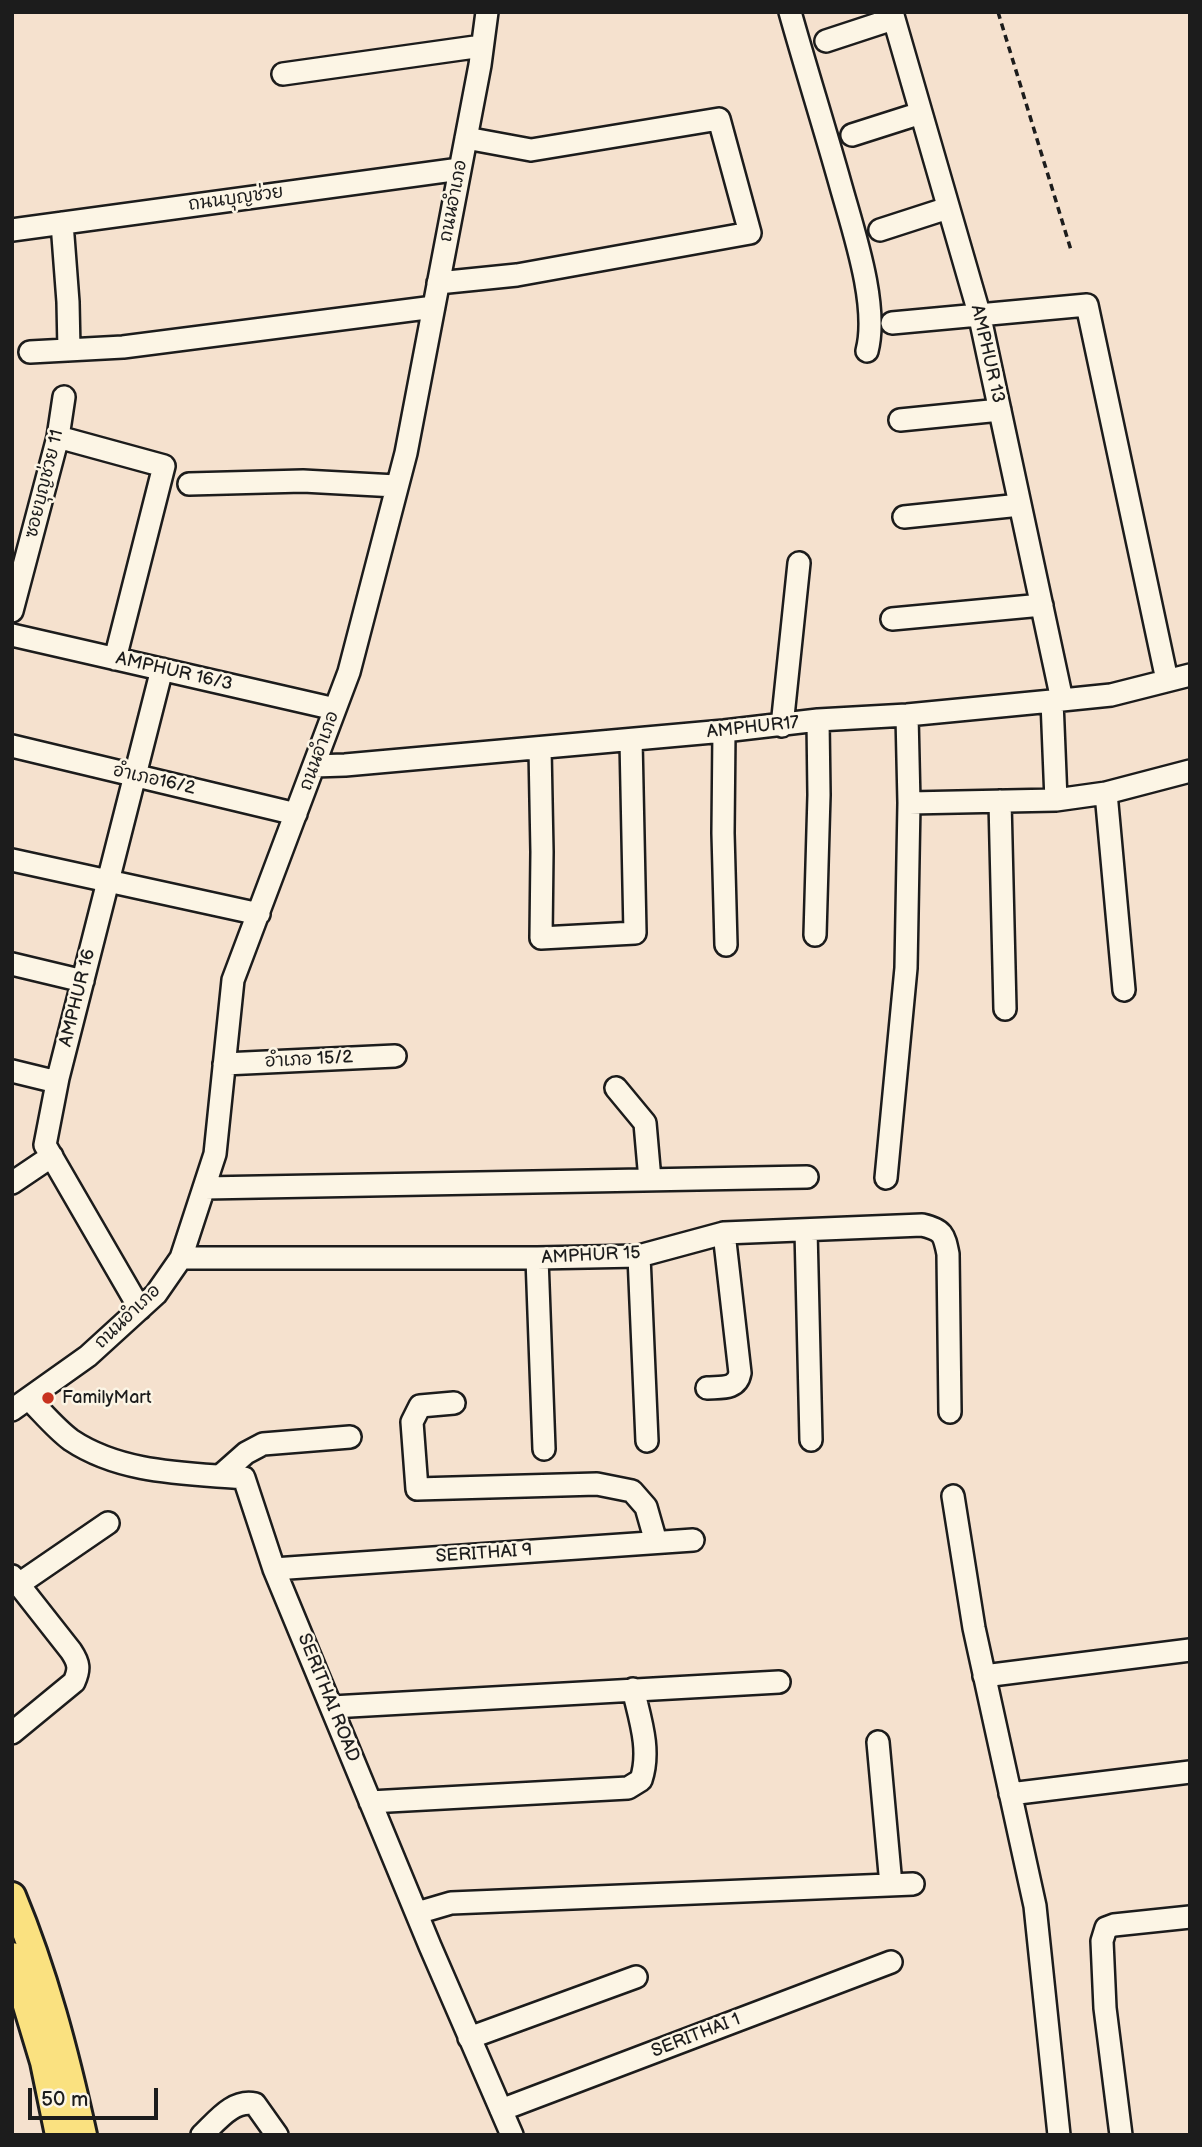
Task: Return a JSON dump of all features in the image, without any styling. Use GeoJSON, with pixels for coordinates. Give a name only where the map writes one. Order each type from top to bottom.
{"type":"FeatureCollection","features":[{"type":"Feature","properties":{"kind":"main road"},"geometry":{"type":"LineString","coordinates":[[12,1896],[33,1947],[66,2058],[83,2135]]}},
{"type":"Feature","properties":{"kind":"main road"},"geometry":{"type":"LineString","coordinates":[[12,1956],[44,2062],[59,2135]]}},
{"type":"Feature","properties":{"kind":"street","name":"ถนนอำเภอ"},"geometry":{"type":"LineString","coordinates":[[20,1404],[88,1356],[156,1294],[181,1258],[205,1188],[215,1154],[233,980],[349,673],[406,453],[466,138],[486,12]]}},
{"type":"Feature","properties":{"kind":"street"},"geometry":{"type":"LineString","coordinates":[[790,12],[856,243],[871,318],[867,351]]}},
{"type":"Feature","properties":{"kind":"street"},"geometry":{"type":"LineString","coordinates":[[826,41],[893,16]]}},
{"type":"Feature","properties":{"kind":"street","name":"AMPHUR 13"},"geometry":{"type":"LineString","coordinates":[[893,16],[979,313],[1042,605],[1057,701],[1056,800]]}},
{"type":"Feature","properties":{"kind":"street"},"geometry":{"type":"LineString","coordinates":[[283,74],[482,46]]}},
{"type":"Feature","properties":{"kind":"street"},"geometry":{"type":"LineString","coordinates":[[852,135],[920,113]]}},
{"type":"Feature","properties":{"kind":"street"},"geometry":{"type":"LineString","coordinates":[[438,283],[517,275],[750,233],[719,119],[531,150],[466,138]]}},
{"type":"Feature","properties":{"kind":"street","name":"ถนนบุญช่วย"},"geometry":{"type":"LineString","coordinates":[[12,230],[460,169]]}},
{"type":"Feature","properties":{"kind":"street"},"geometry":{"type":"LineString","coordinates":[[880,230],[948,208]]}},
{"type":"Feature","properties":{"kind":"street"},"geometry":{"type":"LineString","coordinates":[[62,223],[69,350]]}},
{"type":"Feature","properties":{"kind":"street"},"geometry":{"type":"LineString","coordinates":[[892,323],[1087,305],[1167,680]]}},
{"type":"Feature","properties":{"kind":"street"},"geometry":{"type":"LineString","coordinates":[[30,352],[123,347],[434,307]]}},
{"type":"Feature","properties":{"kind":"street","name":"ซอยบุญช่วย 11"},"geometry":{"type":"LineString","coordinates":[[12,611],[58,437],[64,397]]}},
{"type":"Feature","properties":{"kind":"street"},"geometry":{"type":"LineString","coordinates":[[900,420],[1000,410]]}},
{"type":"Feature","properties":{"kind":"street"},"geometry":{"type":"LineString","coordinates":[[58,437],[164,466],[115,659]]}},
{"type":"Feature","properties":{"kind":"street"},"geometry":{"type":"LineString","coordinates":[[189,484],[303,481],[396,486]]}},
{"type":"Feature","properties":{"kind":"street"},"geometry":{"type":"LineString","coordinates":[[904,517],[1020,505]]}},
{"type":"Feature","properties":{"kind":"street"},"geometry":{"type":"LineString","coordinates":[[782,726],[799,563]]}},
{"type":"Feature","properties":{"kind":"street"},"geometry":{"type":"LineString","coordinates":[[892,619],[1042,605]]}},
{"type":"Feature","properties":{"kind":"street","name":"AMPHUR 16/3"},"geometry":{"type":"LineString","coordinates":[[12,635],[335,709]]}},
{"type":"Feature","properties":{"kind":"street","name":"AMPHUR 16"},"geometry":{"type":"LineString","coordinates":[[140,1309],[46,1145],[57,1082],[162,669]]}},
{"type":"Feature","properties":{"kind":"street","name":"AMPHUR17"},"geometry":{"type":"LineString","coordinates":[[314,766],[1057,701],[1111,695],[1190,675]]}},
{"type":"Feature","properties":{"kind":"street"},"geometry":{"type":"LineString","coordinates":[[886,1178],[906,968],[909,803],[907,715]]}},
{"type":"Feature","properties":{"kind":"street"},"geometry":{"type":"LineString","coordinates":[[815,935],[818,720]]}},
{"type":"Feature","properties":{"kind":"street"},"geometry":{"type":"LineString","coordinates":[[724,732],[726,945]]}},
{"type":"Feature","properties":{"kind":"street"},"geometry":{"type":"LineString","coordinates":[[540,748],[541,937],[635,933],[631,740]]}},
{"type":"Feature","properties":{"kind":"street","name":"อำเภอ16/2"},"geometry":{"type":"LineString","coordinates":[[12,746],[296,814]]}},
{"type":"Feature","properties":{"kind":"street"},"geometry":{"type":"LineString","coordinates":[[909,803],[1056,800],[1106,793],[1190,771]]}},
{"type":"Feature","properties":{"kind":"street"},"geometry":{"type":"LineString","coordinates":[[1106,793],[1124,990]]}},
{"type":"Feature","properties":{"kind":"street"},"geometry":{"type":"LineString","coordinates":[[1000,801],[1005,1009]]}},
{"type":"Feature","properties":{"kind":"street"},"geometry":{"type":"LineString","coordinates":[[12,860],[259,914]]}},
{"type":"Feature","properties":{"kind":"street"},"geometry":{"type":"LineString","coordinates":[[12,964],[83,981]]}},
{"type":"Feature","properties":{"kind":"street","name":"อำเภอ 15/2"},"geometry":{"type":"LineString","coordinates":[[225,1064],[394,1056]]}},
{"type":"Feature","properties":{"kind":"street"},"geometry":{"type":"LineString","coordinates":[[12,1071],[57,1082]]}},
{"type":"Feature","properties":{"kind":"street"},"geometry":{"type":"LineString","coordinates":[[616,1088],[645,1123],[650,1180]]}},
{"type":"Feature","properties":{"kind":"street"},"geometry":{"type":"LineString","coordinates":[[14,1181],[52,1156]]}},
{"type":"Feature","properties":{"kind":"street"},"geometry":{"type":"LineString","coordinates":[[205,1188],[807,1177]]}},
{"type":"Feature","properties":{"kind":"street","name":"AMPHUR 15"},"geometry":{"type":"LineString","coordinates":[[181,1258],[639,1256],[724,1233],[922,1225],[938,1229],[945,1238],[948,1254],[950,1412]]}},
{"type":"Feature","properties":{"kind":"street"},"geometry":{"type":"LineString","coordinates":[[806,1230],[811,1440]]}},
{"type":"Feature","properties":{"kind":"street"},"geometry":{"type":"LineString","coordinates":[[707,1388],[734,1385],[740,1373],[724,1233]]}},
{"type":"Feature","properties":{"kind":"street"},"geometry":{"type":"LineString","coordinates":[[639,1256],[647,1441]]}},
{"type":"Feature","properties":{"kind":"street"},"geometry":{"type":"LineString","coordinates":[[537,1258],[544,1449]]}},
{"type":"Feature","properties":{"kind":"street","name":"SERITHAI ROAD"},"geometry":{"type":"LineString","coordinates":[[20,1404],[71,1440],[114,1461],[165,1472],[244,1478],[275,1569],[370,1802],[512,2135]]}},
{"type":"Feature","properties":{"kind":"street"},"geometry":{"type":"LineString","coordinates":[[454,1404],[420,1406],[412,1422],[417,1489],[597,1484],[632,1491],[646,1507],[656,1542]]}},
{"type":"Feature","properties":{"kind":"street"},"geometry":{"type":"LineString","coordinates":[[220,1476],[246,1453],[263,1444],[350,1437]]}},
{"type":"Feature","properties":{"kind":"street"},"geometry":{"type":"LineString","coordinates":[[953,1496],[974,1628],[1035,1906],[1059,2135]]}},
{"type":"Feature","properties":{"kind":"street"},"geometry":{"type":"LineString","coordinates":[[12,1733],[74,1682],[79,1670],[78,1660],[16,1580],[108,1523]]}},
{"type":"Feature","properties":{"kind":"street","name":"SERITHAI 9"},"geometry":{"type":"LineString","coordinates":[[275,1569],[693,1539]]}},
{"type":"Feature","properties":{"kind":"street"},"geometry":{"type":"LineString","coordinates":[[984,1676],[1190,1650]]}},
{"type":"Feature","properties":{"kind":"street"},"geometry":{"type":"LineString","coordinates":[[332,1707],[779,1682]]}},
{"type":"Feature","properties":{"kind":"street"},"geometry":{"type":"LineString","coordinates":[[370,1802],[628,1788],[641,1780],[646,1765],[646,1747],[633,1689]]}},
{"type":"Feature","properties":{"kind":"street"},"geometry":{"type":"LineString","coordinates":[[878,1742],[891,1885]]}},
{"type":"Feature","properties":{"kind":"street"},"geometry":{"type":"LineString","coordinates":[[1010,1794],[1190,1772]]}},
{"type":"Feature","properties":{"kind":"street"},"geometry":{"type":"LineString","coordinates":[[417,1913],[451,1903],[913,1884]]}},
{"type":"Feature","properties":{"kind":"street"},"geometry":{"type":"LineString","coordinates":[[1121,2135],[1105,2008],[1102,1941],[1106,1928],[1190,1917]]}},
{"type":"Feature","properties":{"kind":"street","name":"SERITHAI 1"},"geometry":{"type":"LineString","coordinates":[[501,2110],[891,1962]]}},
{"type":"Feature","properties":{"kind":"street"},"geometry":{"type":"LineString","coordinates":[[469,2038],[636,1977]]}},
{"type":"Feature","properties":{"kind":"street"},"geometry":{"type":"LineString","coordinates":[[202,2135],[229,2110],[246,2102],[255,2104],[278,2135]]}},
{"type":"Feature","properties":{"kind":"path"},"geometry":{"type":"LineString","coordinates":[[998,12],[1071,250]]}},
{"type":"Feature","properties":{"kind":"place","name":"FamilyMart"},"geometry":{"type":"Point","coordinates":[48,1398]}}]}
